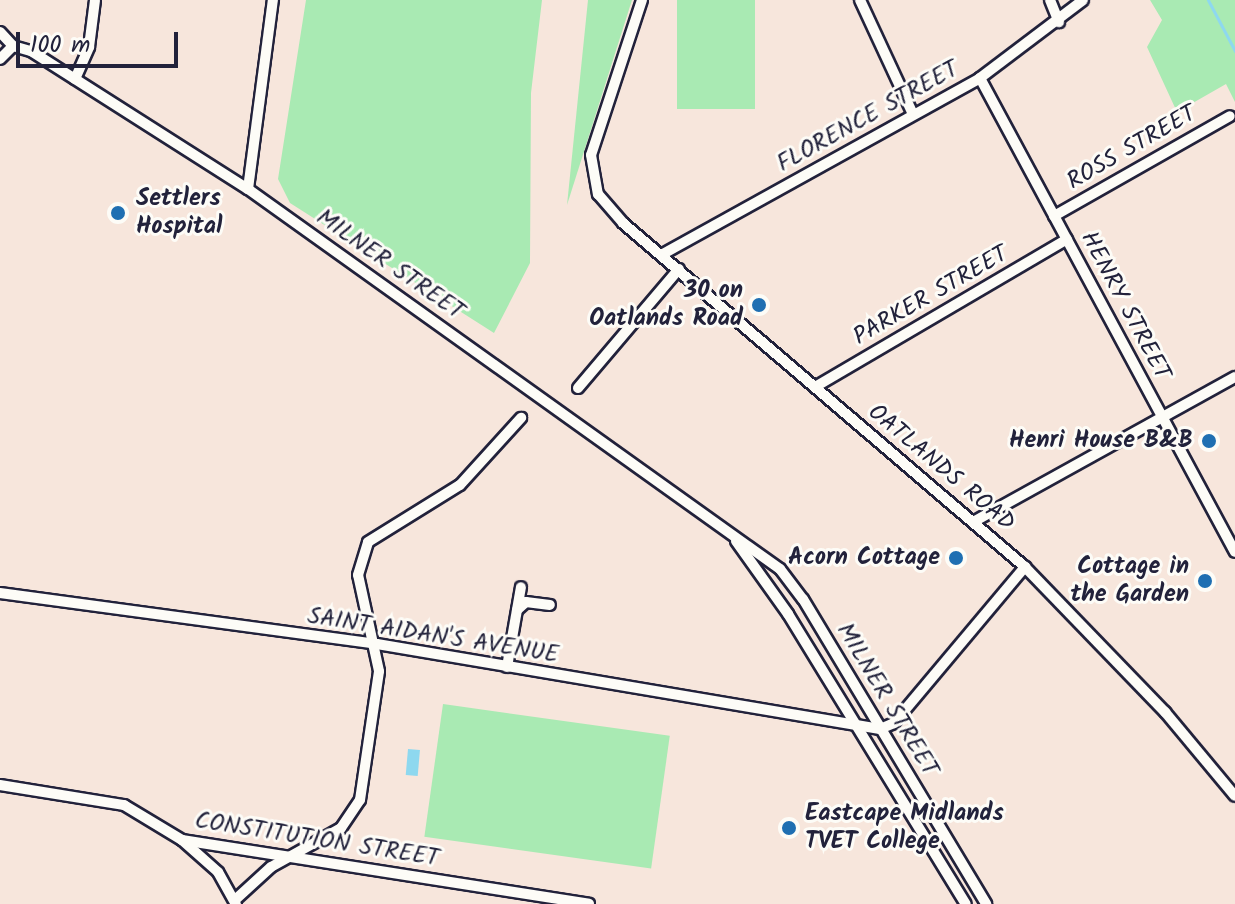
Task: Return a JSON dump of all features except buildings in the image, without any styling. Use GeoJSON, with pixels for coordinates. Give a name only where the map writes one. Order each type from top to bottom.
{"type":"FeatureCollection","features":[{"type":"Feature","properties":{"kind":"street"},"geometry":{"type":"LineString","coordinates":[[75,79],[89,47],[95,0]]}},
{"type":"Feature","properties":{"kind":"street"},"geometry":{"type":"LineString","coordinates":[[248,189],[273,0]]}},
{"type":"Feature","properties":{"kind":"street","name":"OATLANDS ROAD"},"geometry":{"type":"LineString","coordinates":[[642,0],[591,155],[598,194],[679,269],[1025,567],[1165,712],[1235,796]]}},
{"type":"Feature","properties":{"kind":"street"},"geometry":{"type":"LineString","coordinates":[[860,0],[913,114]]}},
{"type":"Feature","properties":{"kind":"street"},"geometry":{"type":"LineString","coordinates":[[1050,0],[1059,22]]}},
{"type":"Feature","properties":{"kind":"street","name":"FLORENCE STREET"},"geometry":{"type":"LineString","coordinates":[[663,254],[980,78],[1059,22],[1083,0]]}},
{"type":"Feature","properties":{"kind":"street","name":"MILNER STREET"},"geometry":{"type":"LineString","coordinates":[[0,32],[13,46],[75,79],[248,189],[792,582],[986,904]]}},
{"type":"Feature","properties":{"kind":"street"},"geometry":{"type":"LineString","coordinates":[[0,59],[13,46]]}},
{"type":"Feature","properties":{"kind":"street","name":"HENRY STREET"},"geometry":{"type":"LineString","coordinates":[[980,78],[1235,552]]}},
{"type":"Feature","properties":{"kind":"street","name":"ROSS STREET"},"geometry":{"type":"LineString","coordinates":[[1054,216],[1230,116]]}},
{"type":"Feature","properties":{"kind":"street","name":"PARKER STREET"},"geometry":{"type":"LineString","coordinates":[[815,387],[1067,239]]}},
{"type":"Feature","properties":{"kind":"street"},"geometry":{"type":"LineString","coordinates":[[578,388],[679,269]]}},
{"type":"Feature","properties":{"kind":"street"},"geometry":{"type":"LineString","coordinates":[[975,521],[1235,377]]}},
{"type":"Feature","properties":{"kind":"street"},"geometry":{"type":"LineString","coordinates":[[182,840],[218,872],[236,902],[271,867],[341,828],[360,800],[379,671],[377,644],[358,575],[368,542],[460,485],[521,418]]}},
{"type":"Feature","properties":{"kind":"street","name":"MILNER STREET"},"geometry":{"type":"LineString","coordinates":[[732,536],[858,727],[966,904]]}},
{"type":"Feature","properties":{"kind":"street"},"geometry":{"type":"LineString","coordinates":[[880,729],[894,723],[1025,567]]}},
{"type":"Feature","properties":{"kind":"street"},"geometry":{"type":"LineString","coordinates":[[507,667],[521,587]]}},
{"type":"Feature","properties":{"kind":"street","name":"SAINT AIDAN'S AVENUE"},"geometry":{"type":"LineString","coordinates":[[0,593],[377,644],[880,729]]}},
{"type":"Feature","properties":{"kind":"street"},"geometry":{"type":"LineString","coordinates":[[517,610],[526,602],[550,605]]}},
{"type":"Feature","properties":{"kind":"street","name":"CONSTITUTION STREET"},"geometry":{"type":"LineString","coordinates":[[0,785],[124,805],[182,840],[589,904]]}},
{"type":"Feature","properties":{"kind":"green space"},"geometry":{"type":"Polygon","coordinates":[[[306,0],[542,0],[531,93],[530,263],[494,333],[290,203],[278,179],[306,0]]]}},
{"type":"Feature","properties":{"kind":"green space"},"geometry":{"type":"Polygon","coordinates":[[[588,0],[632,0],[567,205],[588,0]]]}},
{"type":"Feature","properties":{"kind":"green space"},"geometry":{"type":"Polygon","coordinates":[[[677,0],[755,0],[755,109],[677,109],[677,0]]]}},
{"type":"Feature","properties":{"kind":"green space"},"geometry":{"type":"Polygon","coordinates":[[[1150,0],[1235,0],[1235,102],[1226,84],[1177,112],[1147,47],[1162,20],[1150,0]]]}},
{"type":"Feature","properties":{"kind":"green space"},"geometry":{"type":"Polygon","coordinates":[[[443,704],[670,736],[651,869],[424,837],[443,704]]]}},
{"type":"Feature","properties":{"kind":"water"},"geometry":{"type":"Polygon","coordinates":[[[408,749],[420,750],[418,776],[406,775],[408,749]]]}},
{"type":"Feature","properties":{"kind":"waterway"},"geometry":{"type":"LineString","coordinates":[[1208,0],[1235,51]]}},
{"type":"Feature","properties":{"kind":"place","name":"Settlers Hospital"},"geometry":{"type":"Point","coordinates":[118,213]}},
{"type":"Feature","properties":{"kind":"place","name":"30 on Oatlands Road"},"geometry":{"type":"Point","coordinates":[759,305]}},
{"type":"Feature","properties":{"kind":"place","name":"Henri House B&B"},"geometry":{"type":"Point","coordinates":[1209,441]}},
{"type":"Feature","properties":{"kind":"place","name":"Acorn Cottage"},"geometry":{"type":"Point","coordinates":[956,558]}},
{"type":"Feature","properties":{"kind":"place","name":"Cottage in the Garden"},"geometry":{"type":"Point","coordinates":[1205,581]}},
{"type":"Feature","properties":{"kind":"place","name":"Eastcape Midlands TVET College"},"geometry":{"type":"Point","coordinates":[789,828]}}]}
